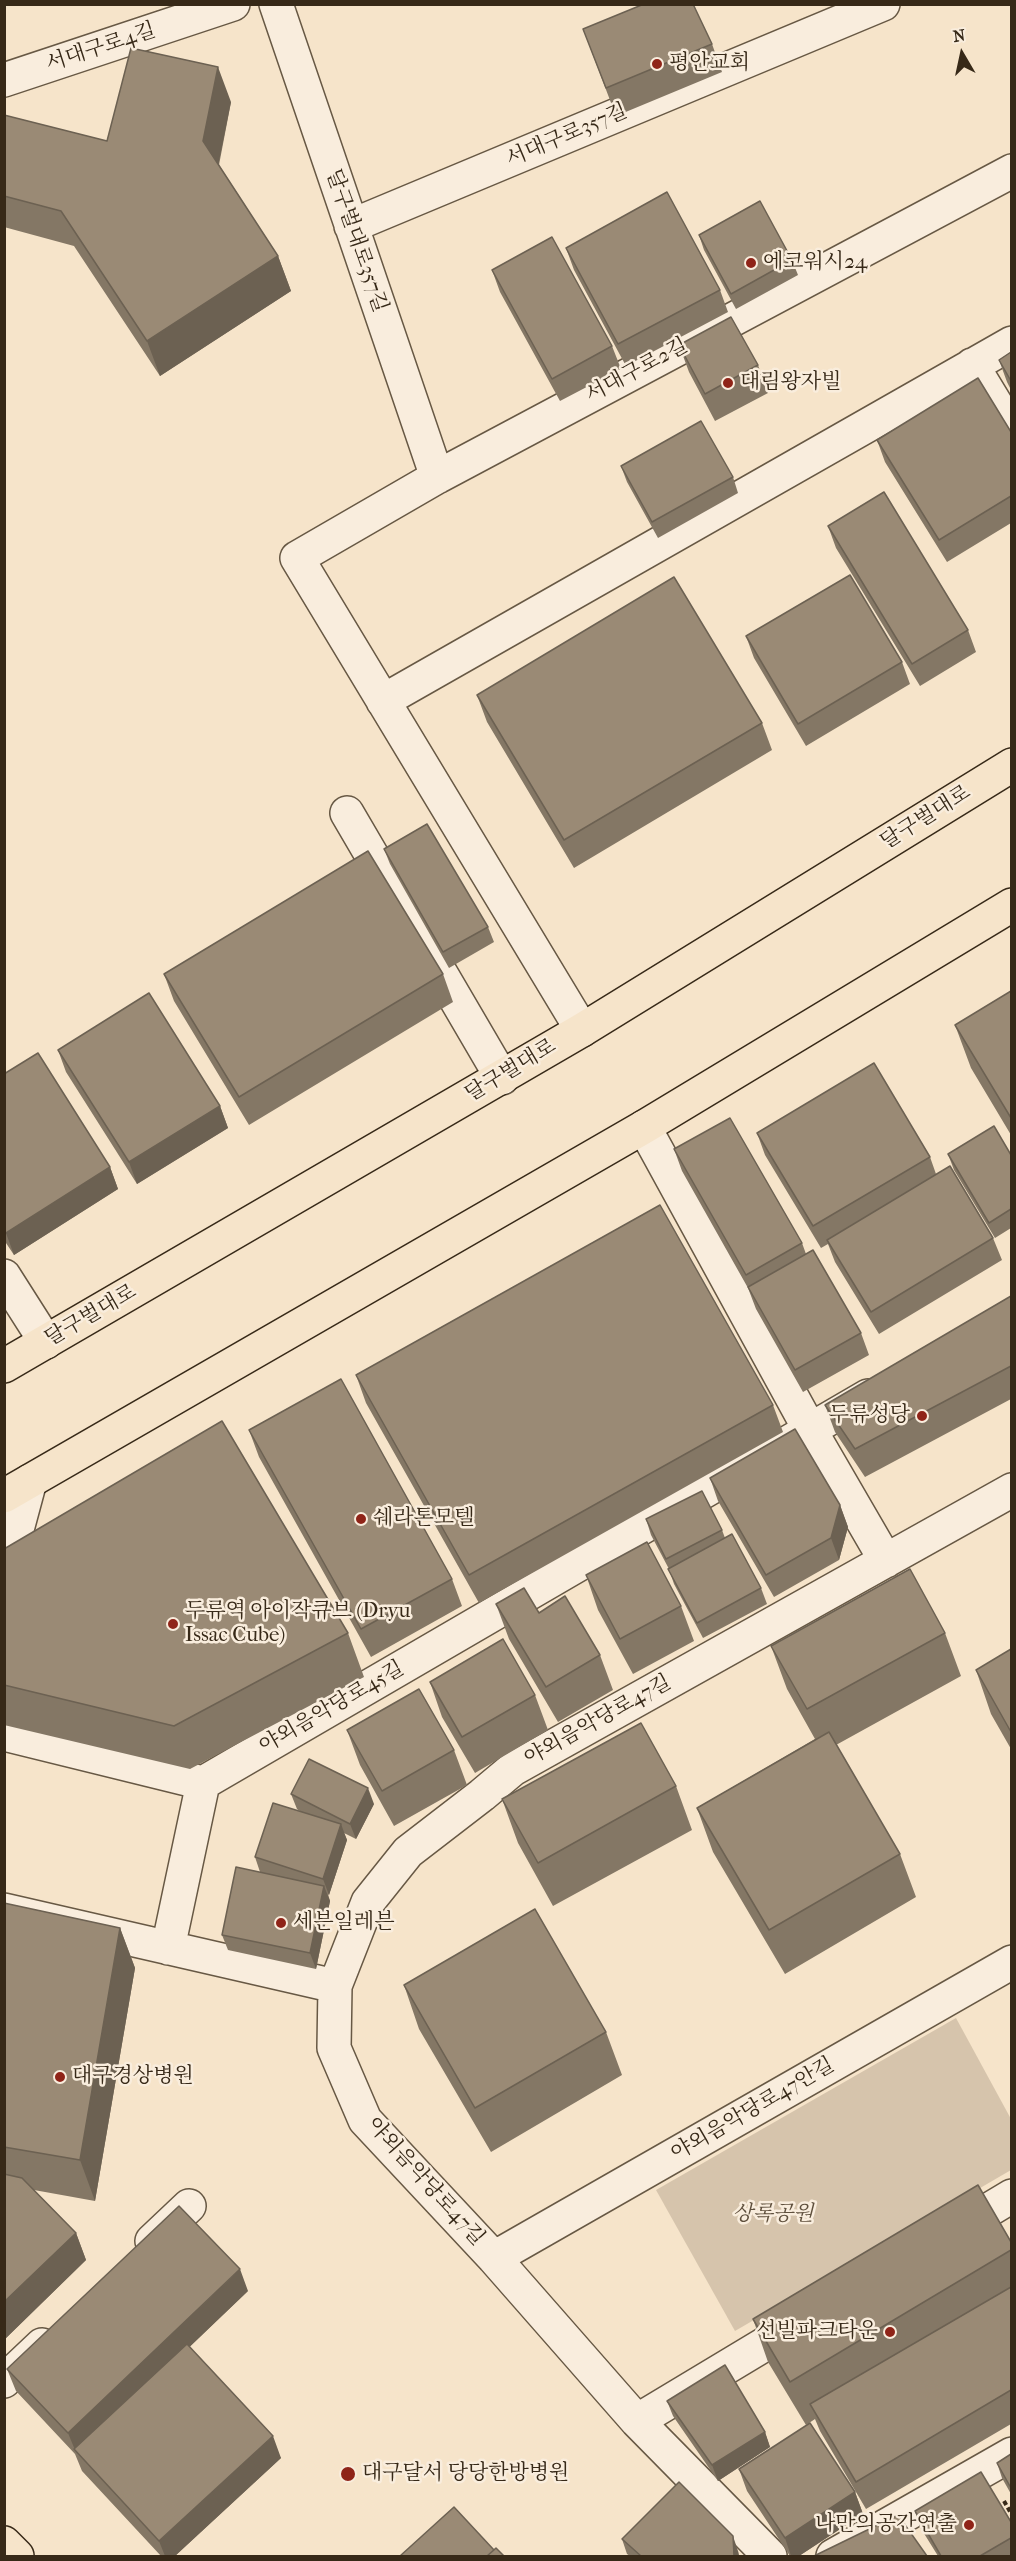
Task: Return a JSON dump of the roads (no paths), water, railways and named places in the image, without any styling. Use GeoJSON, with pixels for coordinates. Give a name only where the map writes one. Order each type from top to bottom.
{"type":"FeatureCollection","features":[{"type":"Feature","properties":{"kind":"main road","name":"달구벌대로"},"geometry":{"type":"LineString","coordinates":[[4,1366],[582,1030],[1011,765]]}},
{"type":"Feature","properties":{"kind":"main road"},"geometry":{"type":"LineString","coordinates":[[14,1491],[644,1127],[1011,905]]}},
{"type":"Feature","properties":{"kind":"main road"},"geometry":{"type":"LineString","coordinates":[[4,1357],[46,1342]]}},
{"type":"Feature","properties":{"kind":"main road"},"geometry":{"type":"LineString","coordinates":[[4,2543],[16,2556]]}},
{"type":"Feature","properties":{"kind":"street","name":"서대구로4길"},"geometry":{"type":"LineString","coordinates":[[4,80],[233,4]]}},
{"type":"Feature","properties":{"kind":"street","name":"달구벌대로357길"},"geometry":{"type":"LineString","coordinates":[[276,4],[437,477]]}},
{"type":"Feature","properties":{"kind":"street","name":"서대구로357길"},"geometry":{"type":"LineString","coordinates":[[351,226],[882,4]]}},
{"type":"Feature","properties":{"kind":"street","name":"서대구로2길"},"geometry":{"type":"LineString","coordinates":[[383,701],[297,558],[437,477],[1011,171]]}},
{"type":"Feature","properties":{"kind":"street"},"geometry":{"type":"LineString","coordinates":[[582,1030],[383,701],[1011,343]]}},
{"type":"Feature","properties":{"kind":"street"},"geometry":{"type":"LineString","coordinates":[[972,365],[1011,431]]}},
{"type":"Feature","properties":{"kind":"street"},"geometry":{"type":"LineString","coordinates":[[347,813],[502,1077]]}},
{"type":"Feature","properties":{"kind":"street"},"geometry":{"type":"LineString","coordinates":[[644,1127],[810,1430],[886,1561]]}},
{"type":"Feature","properties":{"kind":"street"},"geometry":{"type":"LineString","coordinates":[[4,1276],[46,1342]]}},
{"type":"Feature","properties":{"kind":"street","name":"야외음악당로45길"},"geometry":{"type":"LineString","coordinates":[[203,1783],[890,1383]]}},
{"type":"Feature","properties":{"kind":"street","name":"야외음악당로47길"},"geometry":{"type":"LineString","coordinates":[[770,2556],[637,2421],[494,2258],[365,2120],[334,2048],[335,1986],[368,1902],[408,1852],[513,1769],[1011,1490]]}},
{"type":"Feature","properties":{"kind":"street"},"geometry":{"type":"LineString","coordinates":[[4,1578],[14,1491]]}},
{"type":"Feature","properties":{"kind":"street"},"geometry":{"type":"LineString","coordinates":[[4,1734],[203,1783],[168,1948]]}},
{"type":"Feature","properties":{"kind":"street"},"geometry":{"type":"LineString","coordinates":[[4,1910],[335,1986]]}},
{"type":"Feature","properties":{"kind":"street","name":"야외음악당로47안길"},"geometry":{"type":"LineString","coordinates":[[494,2258],[1011,1962]]}},
{"type":"Feature","properties":{"kind":"street"},"geometry":{"type":"LineString","coordinates":[[930,2245],[1011,2196]]}},
{"type":"Feature","properties":{"kind":"street"},"geometry":{"type":"LineString","coordinates":[[130,2262],[189,2206]]}},
{"type":"Feature","properties":{"kind":"street"},"geometry":{"type":"LineString","coordinates":[[637,2421],[829,2306]]}},
{"type":"Feature","properties":{"kind":"street"},"geometry":{"type":"LineString","coordinates":[[4,2381],[63,2325]]}},
{"type":"Feature","properties":{"kind":"street"},"geometry":{"type":"LineString","coordinates":[[833,2556],[1011,2454]]}},
{"type":"Feature","properties":{"kind":"place","name":"평안교회"},"geometry":{"type":"Point","coordinates":[657,64]}},
{"type":"Feature","properties":{"kind":"place","name":"에코워시24"},"geometry":{"type":"Point","coordinates":[751,263]}},
{"type":"Feature","properties":{"kind":"place","name":"대림왕자빌"},"geometry":{"type":"Point","coordinates":[728,383]}},
{"type":"Feature","properties":{"kind":"place","name":"두류성당"},"geometry":{"type":"Point","coordinates":[922,1416]}},
{"type":"Feature","properties":{"kind":"place","name":"쉐라톤모텔"},"geometry":{"type":"Point","coordinates":[361,1519]}},
{"type":"Feature","properties":{"kind":"place","name":"두류역 아이작큐브 (Dryu Issac Cube)"},"geometry":{"type":"Point","coordinates":[173,1624]}},
{"type":"Feature","properties":{"kind":"place","name":"세븐일레븐"},"geometry":{"type":"Point","coordinates":[281,1923]}},
{"type":"Feature","properties":{"kind":"place","name":"대구경상병원"},"geometry":{"type":"Point","coordinates":[60,2077]}},
{"type":"Feature","properties":{"kind":"place","name":"선빌파크타운"},"geometry":{"type":"Point","coordinates":[890,2332]}},
{"type":"Feature","properties":{"kind":"place","name":"대구달서 당당한방병원"},"geometry":{"type":"Point","coordinates":[348,2474]}},
{"type":"Feature","properties":{"kind":"place","name":"나만의공간연출"},"geometry":{"type":"Point","coordinates":[969,2525]}},
{"type":"Feature","properties":{"kind":"park label","name":"상록공원"},"geometry":{"type":"Point","coordinates":[773,2215]}}]}
